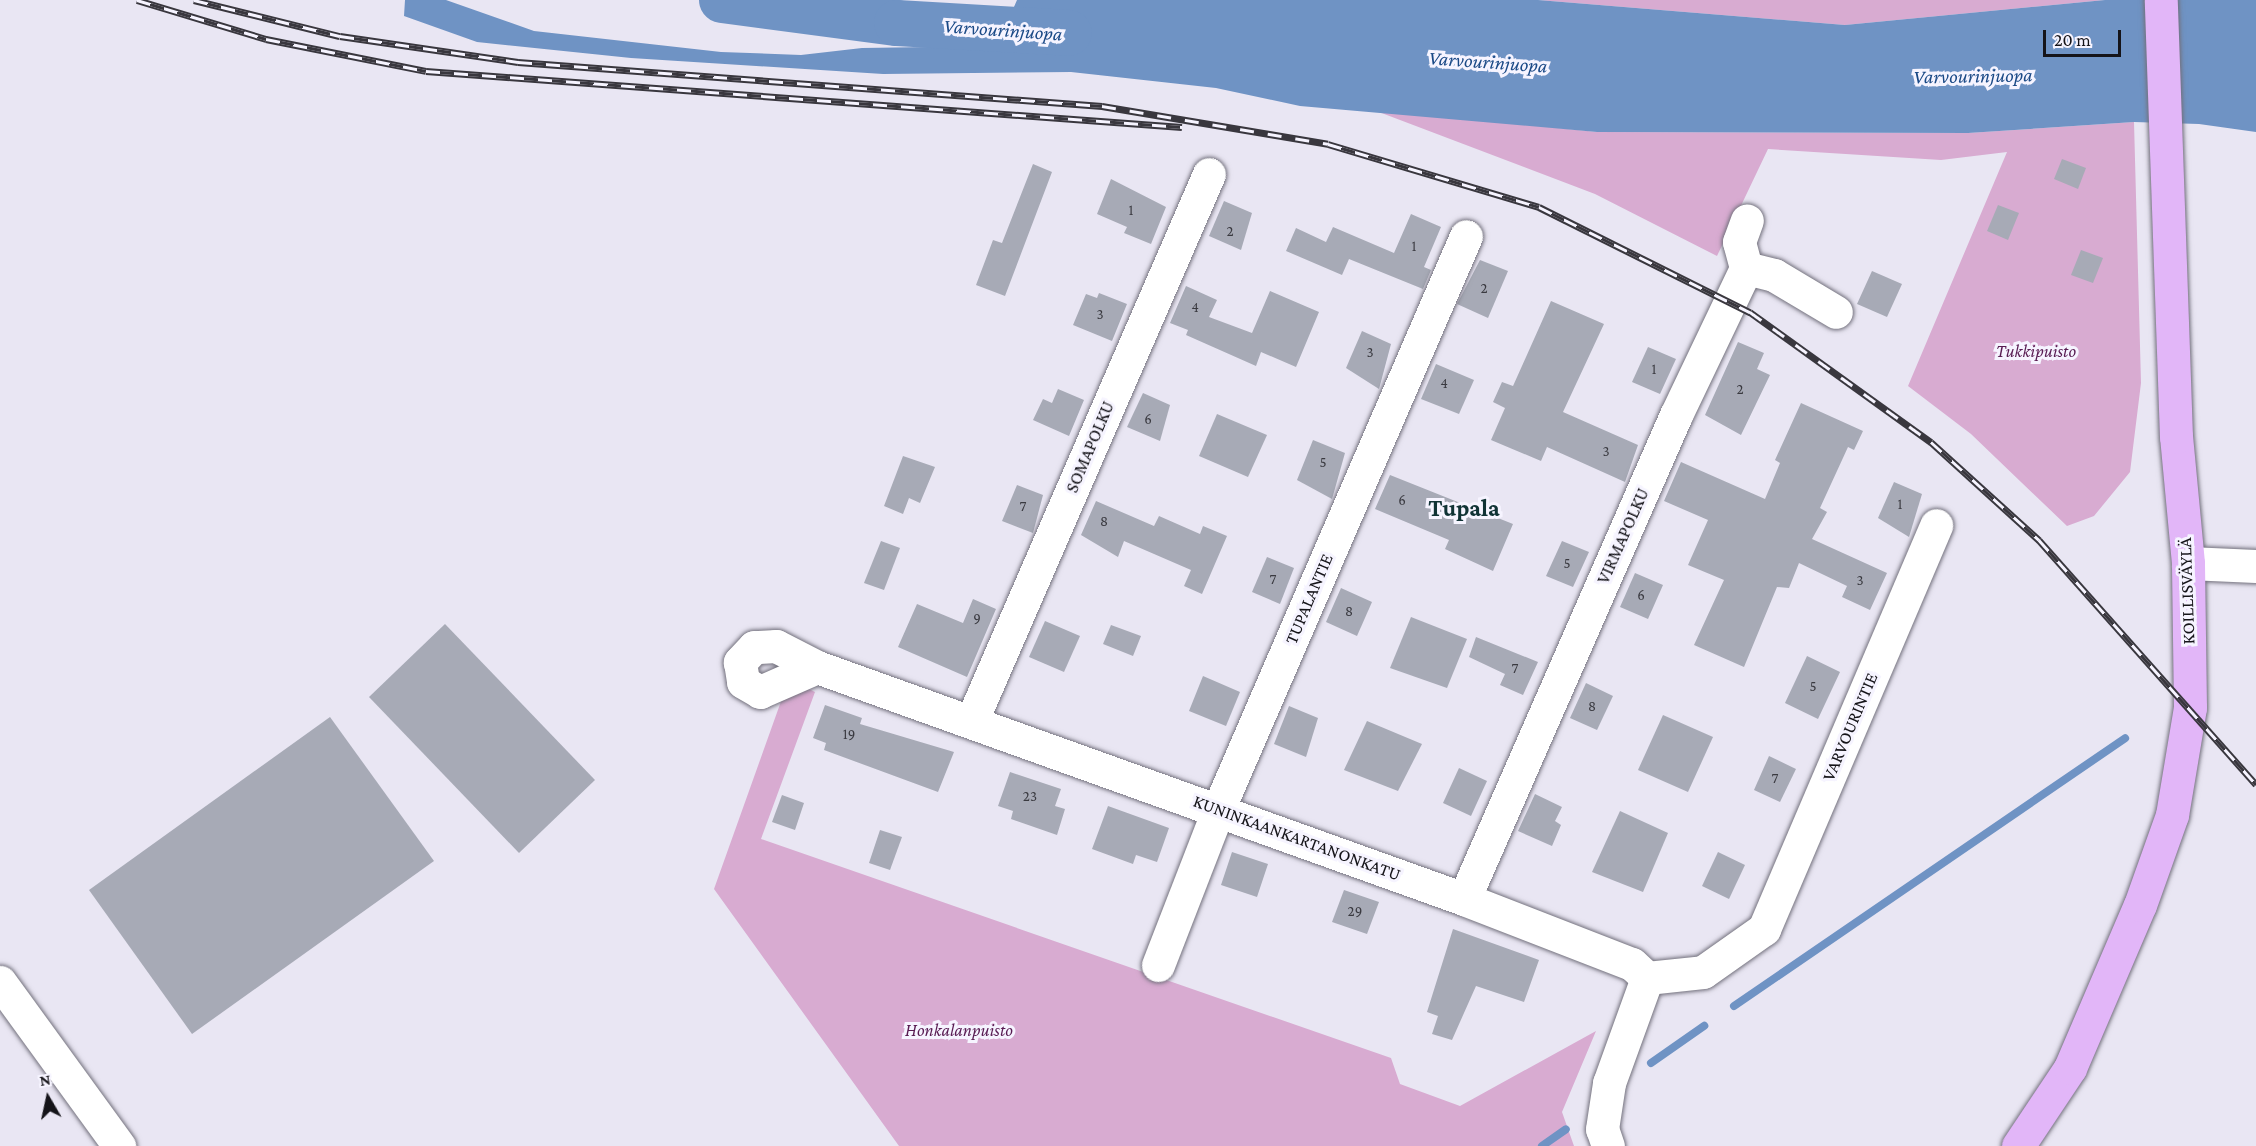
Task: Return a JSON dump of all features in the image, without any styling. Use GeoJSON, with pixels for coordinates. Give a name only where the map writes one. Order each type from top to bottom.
{"type":"FeatureCollection","features":[{"type":"Feature","properties":{"kind":"main road","name":"KOILLISVÄYLÄ"},"geometry":{"type":"LineString","coordinates":[[2018,1146],[2070,1068],[2140,905],[2172,815],[2190,708],[2188,563],[2176,437],[2161,0]]}},
{"type":"Feature","properties":{"kind":"street","name":"SOMAPOLKU"},"geometry":{"type":"LineString","coordinates":[[972,720],[1209,174]]}},
{"type":"Feature","properties":{"kind":"street"},"geometry":{"type":"LineString","coordinates":[[1747,220],[1739,242],[1746,268],[1774,275],[1836,312]]}},
{"type":"Feature","properties":{"kind":"street","name":"TUPALANTIE"},"geometry":{"type":"LineString","coordinates":[[1158,965],[1218,810],[1466,236]]}},
{"type":"Feature","properties":{"kind":"street","name":"VIRMAPOLKU"},"geometry":{"type":"LineString","coordinates":[[1464,898],[1676,415],[1746,268]]}},
{"type":"Feature","properties":{"kind":"street","name":"VARVOURINTIE"},"geometry":{"type":"LineString","coordinates":[[1647,978],[1703,972],[1764,929],[1936,525]]}},
{"type":"Feature","properties":{"kind":"street"},"geometry":{"type":"LineString","coordinates":[[2188,563],[2256,566]]}},
{"type":"Feature","properties":{"kind":"street","name":"KUNINKAANKARTANONKATU"},"geometry":{"type":"LineString","coordinates":[[817,667],[972,720],[1464,898],[1632,964],[1647,978]]}},
{"type":"Feature","properties":{"kind":"street"},"geometry":{"type":"LineString","coordinates":[[1602,1144],[1609,1083],[1647,978]]}},
{"type":"Feature","properties":{"kind":"street"},"geometry":{"type":"LineString","coordinates":[[0,982],[119,1146]]}},
{"type":"Feature","properties":{"kind":"green space"},"geometry":{"type":"Polygon","coordinates":[[[1538,0],[2105,0],[1845,25],[1538,0]]]}},
{"type":"Feature","properties":{"kind":"green space","name":"Tukkipuisto"},"geometry":{"type":"Polygon","coordinates":[[[1371,109],[1597,132],[1968,133],[2134,122],[2141,383],[2130,472],[2094,516],[2067,526],[1971,434],[1908,386],[2007,152],[1941,160],[1768,149],[1717,256],[1595,194],[1371,109]]]}},
{"type":"Feature","properties":{"kind":"green space","name":"Honkalanpuisto"},"geometry":{"type":"Polygon","coordinates":[[[789,679],[815,692],[761,839],[1391,1058],[1400,1084],[1460,1106],[1596,1031],[1562,1112],[1574,1146],[899,1146],[714,889],[789,679]]]}},
{"type":"Feature","properties":{"kind":"water"},"geometry":{"type":"Polygon","coordinates":[[[405,0],[446,0],[534,31],[721,52],[801,55],[862,48],[997,46],[1017,0],[1538,0],[1845,25],[2105,0],[2256,0],[2256,132],[2199,124],[2134,122],[1968,133],[1597,132],[1300,106],[1216,88],[1071,72],[883,74],[631,58],[477,42],[404,16],[405,0]]]}},
{"type":"Feature","properties":{"kind":"building"},"geometry":{"type":"Polygon","coordinates":[[[2062,159],[2086,168],[2078,189],[2054,179],[2062,159]]]}},
{"type":"Feature","properties":{"kind":"building"},"geometry":{"type":"Polygon","coordinates":[[[1033,164],[1052,172],[1005,296],[976,285],[993,240],[1002,243],[1033,164]]]}},
{"type":"Feature","properties":{"kind":"building"},"geometry":{"type":"Polygon","coordinates":[[[1111,179],[1166,207],[1151,244],[1124,233],[1127,227],[1097,214],[1111,179]]]}},
{"type":"Feature","properties":{"kind":"building"},"geometry":{"type":"Polygon","coordinates":[[[1224,201],[1252,213],[1241,250],[1209,236],[1224,201]]]}},
{"type":"Feature","properties":{"kind":"building"},"geometry":{"type":"Polygon","coordinates":[[[1998,205],[2019,213],[2008,240],[1987,231],[1998,205]]]}},
{"type":"Feature","properties":{"kind":"building"},"geometry":{"type":"Polygon","coordinates":[[[1411,214],[1441,227],[1424,267],[1431,270],[1423,289],[1349,259],[1342,275],[1286,251],[1296,228],[1326,242],[1333,227],[1394,253],[1411,214]]]}},
{"type":"Feature","properties":{"kind":"building"},"geometry":{"type":"Polygon","coordinates":[[[2081,250],[2103,258],[2093,283],[2071,275],[2081,250]]]}},
{"type":"Feature","properties":{"kind":"building"},"geometry":{"type":"Polygon","coordinates":[[[1480,260],[1508,271],[1488,318],[1457,304],[1480,260]]]}},
{"type":"Feature","properties":{"kind":"building"},"geometry":{"type":"Polygon","coordinates":[[[1872,271],[1902,284],[1887,317],[1857,304],[1872,271]]]}},
{"type":"Feature","properties":{"kind":"building"},"geometry":{"type":"Polygon","coordinates":[[[1186,286],[1217,300],[1209,317],[1252,333],[1270,291],[1319,312],[1296,367],[1261,352],[1256,366],[1186,335],[1188,330],[1170,323],[1186,286]]]}},
{"type":"Feature","properties":{"kind":"building"},"geometry":{"type":"Polygon","coordinates":[[[1099,293],[1127,304],[1112,341],[1073,325],[1086,294],[1097,298],[1099,293]]]}},
{"type":"Feature","properties":{"kind":"building"},"geometry":{"type":"Polygon","coordinates":[[[1551,301],[1604,324],[1563,412],[1638,445],[1625,482],[1547,447],[1541,461],[1491,440],[1505,408],[1493,402],[1502,382],[1513,386],[1551,301]]]}},
{"type":"Feature","properties":{"kind":"building"},"geometry":{"type":"Polygon","coordinates":[[[1362,331],[1391,344],[1379,389],[1346,368],[1362,331]]]}},
{"type":"Feature","properties":{"kind":"building"},"geometry":{"type":"Polygon","coordinates":[[[1738,342],[1764,353],[1757,369],[1770,375],[1741,435],[1705,415],[1738,342]]]}},
{"type":"Feature","properties":{"kind":"building"},"geometry":{"type":"Polygon","coordinates":[[[1648,347],[1676,359],[1660,394],[1632,382],[1648,347]]]}},
{"type":"Feature","properties":{"kind":"building"},"geometry":{"type":"Polygon","coordinates":[[[1436,364],[1474,380],[1459,414],[1421,399],[1436,364]]]}},
{"type":"Feature","properties":{"kind":"building"},"geometry":{"type":"Polygon","coordinates":[[[1058,389],[1084,400],[1069,436],[1033,420],[1043,399],[1052,403],[1058,389]]]}},
{"type":"Feature","properties":{"kind":"building"},"geometry":{"type":"Polygon","coordinates":[[[1143,393],[1170,405],[1160,441],[1127,427],[1143,393]]]}},
{"type":"Feature","properties":{"kind":"building"},"geometry":{"type":"Polygon","coordinates":[[[1801,403],[1863,431],[1854,450],[1848,447],[1820,508],[1827,512],[1812,539],[1887,573],[1870,610],[1842,597],[1847,586],[1799,563],[1789,588],[1777,587],[1744,667],[1694,645],[1724,580],[1688,565],[1708,520],[1664,501],[1681,462],[1765,499],[1780,463],[1775,460],[1801,403]]]}},
{"type":"Feature","properties":{"kind":"building"},"geometry":{"type":"Polygon","coordinates":[[[1217,414],[1267,435],[1248,477],[1199,456],[1217,414]]]}},
{"type":"Feature","properties":{"kind":"building"},"geometry":{"type":"Polygon","coordinates":[[[1313,440],[1345,453],[1332,499],[1297,480],[1313,440]]]}},
{"type":"Feature","properties":{"kind":"building"},"geometry":{"type":"Polygon","coordinates":[[[903,456],[935,467],[920,503],[909,498],[903,514],[884,506],[903,456]]]}},
{"type":"Feature","properties":{"kind":"building"},"geometry":{"type":"Polygon","coordinates":[[[1390,475],[1513,524],[1493,571],[1445,549],[1449,540],[1375,509],[1390,475]]]}},
{"type":"Feature","properties":{"kind":"building"},"geometry":{"type":"Polygon","coordinates":[[[1894,482],[1922,494],[1909,537],[1878,518],[1894,482]]]}},
{"type":"Feature","properties":{"kind":"building"},"geometry":{"type":"Polygon","coordinates":[[[1017,485],[1043,495],[1033,533],[1002,521],[1017,485]]]}},
{"type":"Feature","properties":{"kind":"building"},"geometry":{"type":"Polygon","coordinates":[[[1096,501],[1154,526],[1159,516],[1200,534],[1203,526],[1227,536],[1202,594],[1184,586],[1191,570],[1124,541],[1118,557],[1081,535],[1096,501]]]}},
{"type":"Feature","properties":{"kind":"building"},"geometry":{"type":"Polygon","coordinates":[[[881,541],[900,548],[884,590],[864,583],[881,541]]]}},
{"type":"Feature","properties":{"kind":"building"},"geometry":{"type":"Polygon","coordinates":[[[1562,541],[1589,552],[1573,587],[1546,576],[1562,541]]]}},
{"type":"Feature","properties":{"kind":"building"},"geometry":{"type":"Polygon","coordinates":[[[1267,557],[1294,568],[1280,604],[1252,592],[1267,557]]]}},
{"type":"Feature","properties":{"kind":"building"},"geometry":{"type":"Polygon","coordinates":[[[1635,573],[1663,585],[1648,619],[1620,607],[1635,573]]]}},
{"type":"Feature","properties":{"kind":"building"},"geometry":{"type":"Polygon","coordinates":[[[1341,588],[1372,602],[1357,636],[1326,622],[1341,588]]]}},
{"type":"Feature","properties":{"kind":"building"},"geometry":{"type":"Polygon","coordinates":[[[973,599],[996,609],[967,677],[898,647],[917,604],[963,623],[973,599]]]}},
{"type":"Feature","properties":{"kind":"building"},"geometry":{"type":"Polygon","coordinates":[[[1411,617],[1467,639],[1447,688],[1390,668],[1411,617]]]}},
{"type":"Feature","properties":{"kind":"building"},"geometry":{"type":"Polygon","coordinates":[[[1045,621],[1080,636],[1064,672],[1029,657],[1045,621]]]}},
{"type":"Feature","properties":{"kind":"building"},"geometry":{"type":"Polygon","coordinates":[[[445,624],[595,780],[519,853],[369,697],[445,624]]]}},
{"type":"Feature","properties":{"kind":"building"},"geometry":{"type":"Polygon","coordinates":[[[1111,625],[1141,636],[1133,656],[1103,644],[1111,625]]]}},
{"type":"Feature","properties":{"kind":"building"},"geometry":{"type":"Polygon","coordinates":[[[1476,637],[1538,662],[1523,695],[1500,685],[1505,674],[1469,657],[1476,637]]]}},
{"type":"Feature","properties":{"kind":"building"},"geometry":{"type":"Polygon","coordinates":[[[1807,656],[1840,672],[1818,719],[1785,703],[1807,656]]]}},
{"type":"Feature","properties":{"kind":"building"},"geometry":{"type":"Polygon","coordinates":[[[1203,676],[1240,692],[1226,726],[1189,711],[1203,676]]]}},
{"type":"Feature","properties":{"kind":"building"},"geometry":{"type":"Polygon","coordinates":[[[1586,683],[1613,696],[1597,730],[1570,718],[1586,683]]]}},
{"type":"Feature","properties":{"kind":"building"},"geometry":{"type":"Polygon","coordinates":[[[825,705],[862,718],[860,724],[954,752],[938,792],[824,750],[826,743],[813,738],[825,705]]]}},
{"type":"Feature","properties":{"kind":"building"},"geometry":{"type":"Polygon","coordinates":[[[1289,706],[1318,718],[1306,757],[1274,744],[1289,706]]]}},
{"type":"Feature","properties":{"kind":"building"},"geometry":{"type":"Polygon","coordinates":[[[1663,715],[1713,737],[1688,792],[1638,770],[1663,715]]]}},
{"type":"Feature","properties":{"kind":"building"},"geometry":{"type":"Polygon","coordinates":[[[330,717],[434,861],[192,1034],[89,890],[330,717]]]}},
{"type":"Feature","properties":{"kind":"building"},"geometry":{"type":"Polygon","coordinates":[[[1367,721],[1422,744],[1398,791],[1344,770],[1367,721]]]}},
{"type":"Feature","properties":{"kind":"building"},"geometry":{"type":"Polygon","coordinates":[[[1769,756],[1796,769],[1780,802],[1754,790],[1769,756]]]}},
{"type":"Feature","properties":{"kind":"building"},"geometry":{"type":"Polygon","coordinates":[[[1459,768],[1487,781],[1471,816],[1443,803],[1459,768]]]}},
{"type":"Feature","properties":{"kind":"building"},"geometry":{"type":"Polygon","coordinates":[[[1010,772],[1061,789],[1055,806],[1065,809],[1057,835],[1011,819],[1013,811],[998,806],[1010,772]]]}},
{"type":"Feature","properties":{"kind":"building"},"geometry":{"type":"Polygon","coordinates":[[[1535,794],[1562,807],[1555,821],[1561,825],[1552,846],[1518,831],[1535,794]]]}},
{"type":"Feature","properties":{"kind":"building"},"geometry":{"type":"Polygon","coordinates":[[[782,795],[804,803],[795,830],[772,822],[782,795]]]}},
{"type":"Feature","properties":{"kind":"building"},"geometry":{"type":"Polygon","coordinates":[[[1108,806],[1169,828],[1157,862],[1136,855],[1133,864],[1092,849],[1108,806]]]}},
{"type":"Feature","properties":{"kind":"building"},"geometry":{"type":"Polygon","coordinates":[[[1620,811],[1668,833],[1643,892],[1592,872],[1620,811]]]}},
{"type":"Feature","properties":{"kind":"building"},"geometry":{"type":"Polygon","coordinates":[[[880,830],[902,837],[890,870],[869,863],[880,830]]]}},
{"type":"Feature","properties":{"kind":"building"},"geometry":{"type":"Polygon","coordinates":[[[1232,852],[1268,864],[1257,897],[1221,885],[1232,852]]]}},
{"type":"Feature","properties":{"kind":"building"},"geometry":{"type":"Polygon","coordinates":[[[1718,852],[1745,865],[1729,899],[1702,886],[1718,852]]]}},
{"type":"Feature","properties":{"kind":"building"},"geometry":{"type":"Polygon","coordinates":[[[1344,890],[1379,902],[1367,934],[1332,922],[1344,890]]]}},
{"type":"Feature","properties":{"kind":"building"},"geometry":{"type":"Polygon","coordinates":[[[1453,929],[1539,960],[1524,1002],[1476,986],[1452,1040],[1432,1034],[1438,1016],[1427,1012],[1453,929]]]}},
{"type":"Feature","properties":{"kind":"waterway","name":"Varvourinjuopa"},"geometry":{"type":"LineString","coordinates":[[722,0],[897,23],[1069,33]]}},
{"type":"Feature","properties":{"kind":"waterway"},"geometry":{"type":"LineString","coordinates":[[1734,1006],[2125,738]]}},
{"type":"Feature","properties":{"kind":"waterway"},"geometry":{"type":"LineString","coordinates":[[1651,1063],[1704,1026]]}},
{"type":"Feature","properties":{"kind":"waterway"},"geometry":{"type":"LineString","coordinates":[[1542,1146],[1566,1129]]}},
{"type":"Feature","properties":{"kind":"railway"},"geometry":{"type":"LineString","coordinates":[[137,0],[266,39],[426,71],[1182,127]]}},
{"type":"Feature","properties":{"kind":"railway"},"geometry":{"type":"LineString","coordinates":[[194,0],[340,36],[518,62],[1102,106],[1328,144],[1539,207],[1750,312],[1931,442],[2039,540],[2256,784]]}},
{"type":"Feature","properties":{"kind":"district","name":"Tupala"},"geometry":{"type":"Point","coordinates":[1464,508]}}]}
